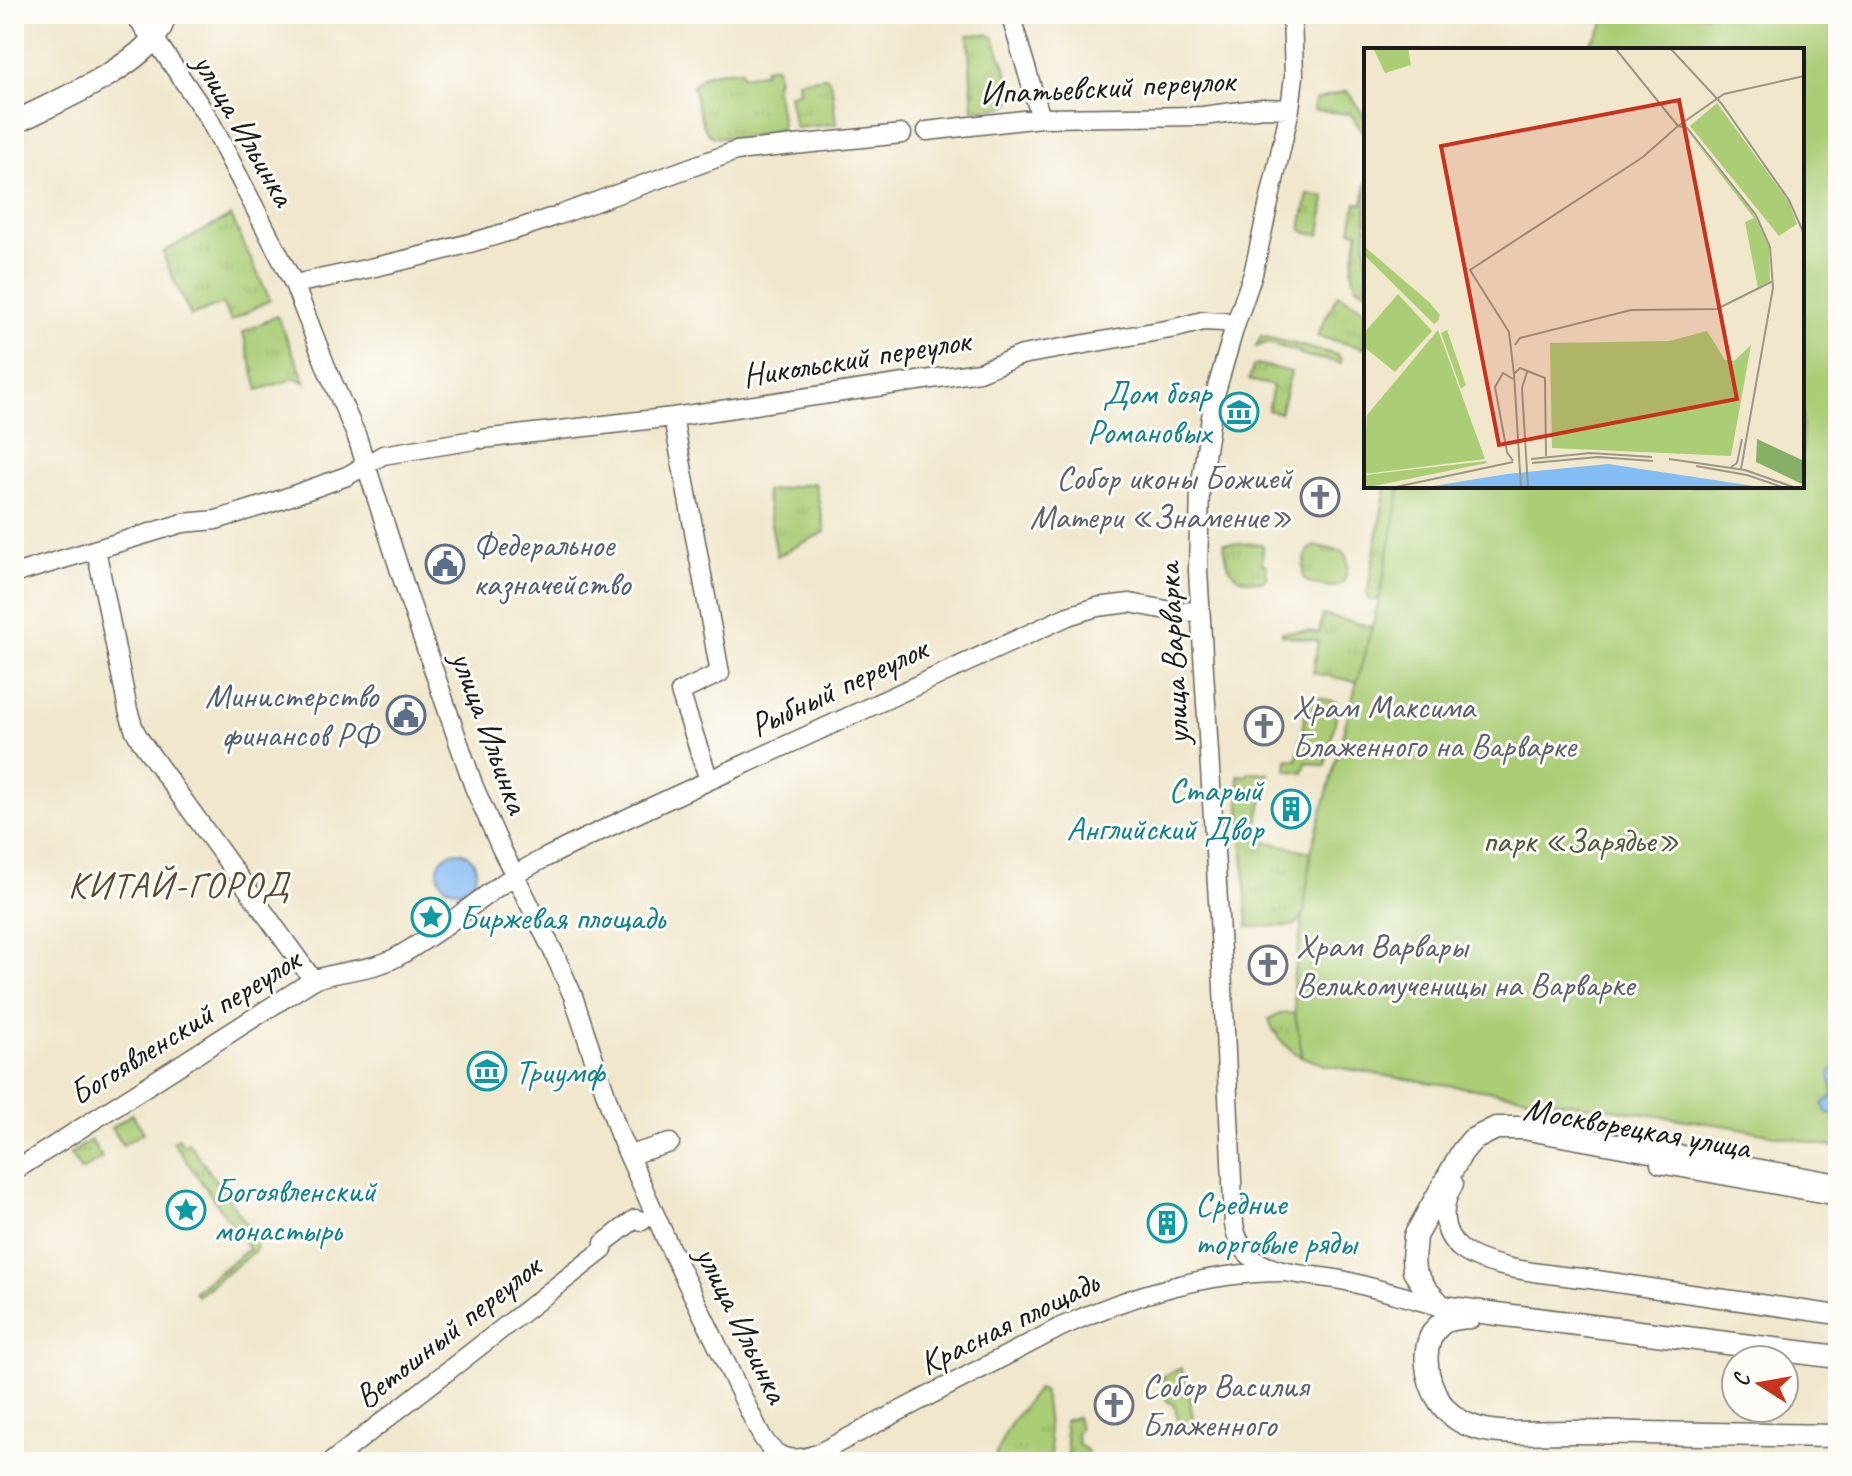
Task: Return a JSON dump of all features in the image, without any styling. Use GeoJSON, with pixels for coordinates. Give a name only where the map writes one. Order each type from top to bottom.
{"type":"FeatureCollection","features":[{"type":"Feature","properties":{"kind":"main road"},"geometry":{"type":"LineString","coordinates":[[136,14],[154,38]]}},
{"type":"Feature","properties":{"kind":"main road"},"geometry":{"type":"LineString","coordinates":[[14,123],[122,66],[154,38],[165,14]]}},
{"type":"Feature","properties":{"kind":"main road","name":"Москворецкая улица"},"geometry":{"type":"LineString","coordinates":[[1442,1307],[1414,1271],[1415,1236],[1462,1152],[1472,1140],[1496,1128],[1523,1128],[1838,1185]]}},
{"type":"Feature","properties":{"kind":"main road"},"geometry":{"type":"LineString","coordinates":[[1442,1307],[1838,1357]]}},
{"type":"Feature","properties":{"kind":"main road"},"geometry":{"type":"LineString","coordinates":[[1495,1314],[1447,1321],[1436,1330],[1427,1351],[1426,1370],[1441,1403],[1455,1418],[1474,1427],[1496,1432],[1838,1436]]}},
{"type":"Feature","properties":{"kind":"street"},"geometry":{"type":"LineString","coordinates":[[1010,14],[1041,118]]}},
{"type":"Feature","properties":{"kind":"street","name":"улица Варварка"},"geometry":{"type":"LineString","coordinates":[[1287,1272],[1254,1259],[1238,1241],[1234,1224],[1198,559],[1200,489],[1214,398],[1253,274],[1290,109],[1294,76],[1292,14]]}},
{"type":"Feature","properties":{"kind":"street","name":"улица Ильинка"},"geometry":{"type":"LineString","coordinates":[[154,38],[208,117],[294,284],[357,437],[474,787],[573,996],[648,1216],[770,1449]]}},
{"type":"Feature","properties":{"kind":"street","name":"Ипатьевский переулок"},"geometry":{"type":"LineString","coordinates":[[927,131],[1041,118],[1203,116],[1263,108],[1290,109]]}},
{"type":"Feature","properties":{"kind":"street"},"geometry":{"type":"LineString","coordinates":[[294,284],[459,247],[736,151],[902,134]]}},
{"type":"Feature","properties":{"kind":"street","name":"Никольский переулок"},"geometry":{"type":"LineString","coordinates":[[14,574],[183,523],[216,520],[271,503],[347,476],[383,455],[478,439],[673,417],[979,372],[1022,355],[1203,321],[1235,326]]}},
{"type":"Feature","properties":{"kind":"street"},"geometry":{"type":"LineString","coordinates":[[673,417],[720,673],[680,692],[709,780]]}},
{"type":"Feature","properties":{"kind":"street"},"geometry":{"type":"LineString","coordinates":[[96,549],[134,729],[313,980]]}},
{"type":"Feature","properties":{"kind":"street","name":"Рыбный переулок"},"geometry":{"type":"LineString","coordinates":[[515,876],[709,780],[1068,616],[1097,607],[1130,603],[1177,612],[1200,611]]}},
{"type":"Feature","properties":{"kind":"street","name":"Богоявленский переулок"},"geometry":{"type":"LineString","coordinates":[[14,1171],[313,980],[392,959],[436,933],[515,876]]}},
{"type":"Feature","properties":{"kind":"street","name":"Москворецкая улица"},"geometry":{"type":"LineString","coordinates":[[1838,1196],[1521,1137],[1501,1137],[1480,1147],[1467,1163],[1448,1194],[1444,1216],[1446,1228],[1457,1246],[1473,1256],[1500,1265],[1838,1315]]}},
{"type":"Feature","properties":{"kind":"street"},"geometry":{"type":"LineString","coordinates":[[629,1155],[670,1143]]}},
{"type":"Feature","properties":{"kind":"street","name":"Ветошный переулок"},"geometry":{"type":"LineString","coordinates":[[331,1462],[603,1250],[610,1250],[639,1228],[648,1216]]}},
{"type":"Feature","properties":{"kind":"street"},"geometry":{"type":"LineString","coordinates":[[1287,1272],[1343,1280],[1442,1307]]}},
{"type":"Feature","properties":{"kind":"street","name":"Красная площадь"},"geometry":{"type":"LineString","coordinates":[[770,1449],[777,1455],[795,1459],[819,1453],[1095,1311],[1224,1277],[1287,1272]]}},
{"type":"Feature","properties":{"kind":"green space","name":"парк «Зарядье»"},"geometry":{"type":"Polygon","coordinates":[[[1607,14],[1838,14],[1838,1148],[1735,1127],[1398,1078],[1325,1065],[1300,1056],[1293,980],[1311,852],[1380,597],[1401,488],[1804,488],[1804,48],[1586,48],[1602,28],[1607,14]]]}},
{"type":"Feature","properties":{"kind":"green space"},"geometry":{"type":"Polygon","coordinates":[[[987,34],[994,38],[1012,86],[1012,101],[1002,107],[973,109],[968,35],[987,34]]]}},
{"type":"Feature","properties":{"kind":"green space"},"geometry":{"type":"Polygon","coordinates":[[[776,66],[780,130],[733,138],[710,135],[697,106],[693,87],[697,81],[713,73],[741,70],[742,76],[764,73],[764,68],[776,66]]]}},
{"type":"Feature","properties":{"kind":"green space"},"geometry":{"type":"Polygon","coordinates":[[[828,78],[832,87],[836,124],[795,128],[789,94],[799,92],[798,81],[828,78]]]}},
{"type":"Feature","properties":{"kind":"green space"},"geometry":{"type":"Polygon","coordinates":[[[1347,91],[1364,116],[1364,134],[1351,114],[1314,110],[1315,100],[1347,91]]]}},
{"type":"Feature","properties":{"kind":"green space"},"geometry":{"type":"Polygon","coordinates":[[[1308,194],[1325,197],[1320,235],[1301,229],[1308,194]]]}},
{"type":"Feature","properties":{"kind":"green space"},"geometry":{"type":"Polygon","coordinates":[[[1364,197],[1364,290],[1356,286],[1352,270],[1358,232],[1351,230],[1356,203],[1363,204],[1364,197]]]}},
{"type":"Feature","properties":{"kind":"green space"},"geometry":{"type":"Polygon","coordinates":[[[231,216],[270,300],[231,321],[222,304],[191,316],[163,252],[231,216]]]}},
{"type":"Feature","properties":{"kind":"green space"},"geometry":{"type":"Polygon","coordinates":[[[1338,294],[1364,311],[1364,348],[1317,336],[1338,294]]]}},
{"type":"Feature","properties":{"kind":"green space"},"geometry":{"type":"Polygon","coordinates":[[[277,316],[306,383],[296,378],[258,390],[243,332],[277,316]]]}},
{"type":"Feature","properties":{"kind":"green space"},"geometry":{"type":"Polygon","coordinates":[[[1261,336],[1337,355],[1341,363],[1300,355],[1300,352],[1266,343],[1256,347],[1261,336]]]}},
{"type":"Feature","properties":{"kind":"green space"},"geometry":{"type":"Polygon","coordinates":[[[1257,364],[1291,372],[1280,413],[1268,410],[1273,386],[1249,380],[1257,364]]]}},
{"type":"Feature","properties":{"kind":"green space"},"geometry":{"type":"Polygon","coordinates":[[[815,483],[825,532],[777,556],[765,491],[815,483]]]}},
{"type":"Feature","properties":{"kind":"green space"},"geometry":{"type":"Polygon","coordinates":[[[1386,488],[1401,488],[1380,597],[1374,601],[1368,599],[1386,488]]]}},
{"type":"Feature","properties":{"kind":"green space"},"geometry":{"type":"Polygon","coordinates":[[[1224,543],[1261,544],[1262,564],[1267,565],[1266,578],[1263,581],[1245,580],[1233,573],[1224,543]]]}},
{"type":"Feature","properties":{"kind":"green space"},"geometry":{"type":"Polygon","coordinates":[[[1317,546],[1344,552],[1347,570],[1338,586],[1313,584],[1303,577],[1307,553],[1317,546]]]}},
{"type":"Feature","properties":{"kind":"green space"},"geometry":{"type":"Polygon","coordinates":[[[1323,615],[1373,627],[1358,682],[1313,673],[1318,641],[1282,635],[1282,632],[1319,633],[1323,615]]]}},
{"type":"Feature","properties":{"kind":"green space"},"geometry":{"type":"Polygon","coordinates":[[[1318,697],[1335,702],[1338,708],[1325,766],[1306,762],[1303,773],[1286,770],[1287,759],[1297,760],[1307,703],[1318,697]]]}},
{"type":"Feature","properties":{"kind":"green space"},"geometry":{"type":"Polygon","coordinates":[[[1249,772],[1269,773],[1254,839],[1311,852],[1304,912],[1294,926],[1248,927],[1238,775],[1247,776],[1249,772]]]}},
{"type":"Feature","properties":{"kind":"green space"},"geometry":{"type":"Polygon","coordinates":[[[1295,1013],[1300,1056],[1281,1040],[1269,1019],[1278,1014],[1295,1013]]]}},
{"type":"Feature","properties":{"kind":"green space"},"geometry":{"type":"Polygon","coordinates":[[[132,1114],[144,1132],[123,1145],[111,1128],[132,1114]]]}},
{"type":"Feature","properties":{"kind":"green space"},"geometry":{"type":"Polygon","coordinates":[[[178,1138],[184,1145],[188,1142],[258,1240],[255,1251],[197,1296],[194,1291],[249,1249],[173,1142],[178,1138]]]}},
{"type":"Feature","properties":{"kind":"green space"},"geometry":{"type":"Polygon","coordinates":[[[91,1140],[102,1158],[81,1171],[70,1154],[91,1140]]]}},
{"type":"Feature","properties":{"kind":"green space"},"geometry":{"type":"Polygon","coordinates":[[[1181,1368],[1194,1425],[1181,1430],[1174,1404],[1167,1401],[1163,1376],[1181,1368]]]}},
{"type":"Feature","properties":{"kind":"green space"},"geometry":{"type":"Polygon","coordinates":[[[1037,1389],[1044,1391],[1052,1462],[994,1462],[1006,1432],[1037,1389]]]}},
{"type":"Feature","properties":{"kind":"green space"},"geometry":{"type":"Polygon","coordinates":[[[1077,1417],[1080,1428],[1076,1434],[1079,1445],[1087,1450],[1089,1462],[1069,1462],[1064,1421],[1077,1417]]]}},
{"type":"Feature","properties":{"kind":"water"},"geometry":{"type":"Polygon","coordinates":[[[457,852],[471,857],[476,871],[471,885],[457,890],[443,885],[438,871],[443,857],[457,852]]]}},
{"type":"Feature","properties":{"kind":"water"},"geometry":{"type":"Polygon","coordinates":[[[1838,1063],[1838,1115],[1827,1114],[1823,1104],[1834,1094],[1830,1077],[1838,1063]]]}},
{"type":"Feature","properties":{"kind":"place","name":"Дом бояр Романовых"},"geometry":{"type":"Point","coordinates":[1239,412]}},
{"type":"Feature","properties":{"kind":"place","name":"Собор иконы Божией Матери «Знамение»"},"geometry":{"type":"Point","coordinates":[1320,497]}},
{"type":"Feature","properties":{"kind":"place","name":"Федеральное казначейство"},"geometry":{"type":"Point","coordinates":[445,564]}},
{"type":"Feature","properties":{"kind":"place","name":"Министерство финансов РФ"},"geometry":{"type":"Point","coordinates":[406,715]}},
{"type":"Feature","properties":{"kind":"place","name":"Храм Максима Блаженного на Варварке"},"geometry":{"type":"Point","coordinates":[1264,726]}},
{"type":"Feature","properties":{"kind":"place","name":"Старый Английский Двор"},"geometry":{"type":"Point","coordinates":[1291,809]}},
{"type":"Feature","properties":{"kind":"place","name":"Биржевая площадь"},"geometry":{"type":"Point","coordinates":[431,917]}},
{"type":"Feature","properties":{"kind":"place","name":"Храм Варвары Великомученицы на Варварке"},"geometry":{"type":"Point","coordinates":[1268,965]}},
{"type":"Feature","properties":{"kind":"place","name":"Триумф"},"geometry":{"type":"Point","coordinates":[487,1071]}},
{"type":"Feature","properties":{"kind":"place","name":"Богоявленский монастырь"},"geometry":{"type":"Point","coordinates":[186,1210]}},
{"type":"Feature","properties":{"kind":"place","name":"Средние торговые ряды"},"geometry":{"type":"Point","coordinates":[1167,1223]}},
{"type":"Feature","properties":{"kind":"place","name":"Собор Василия Блаженного"},"geometry":{"type":"Point","coordinates":[1114,1405]}},
{"type":"Feature","properties":{"kind":"district","name":"КИТАЙ-ГОРОД"},"geometry":{"type":"Point","coordinates":[179,884]}}]}
